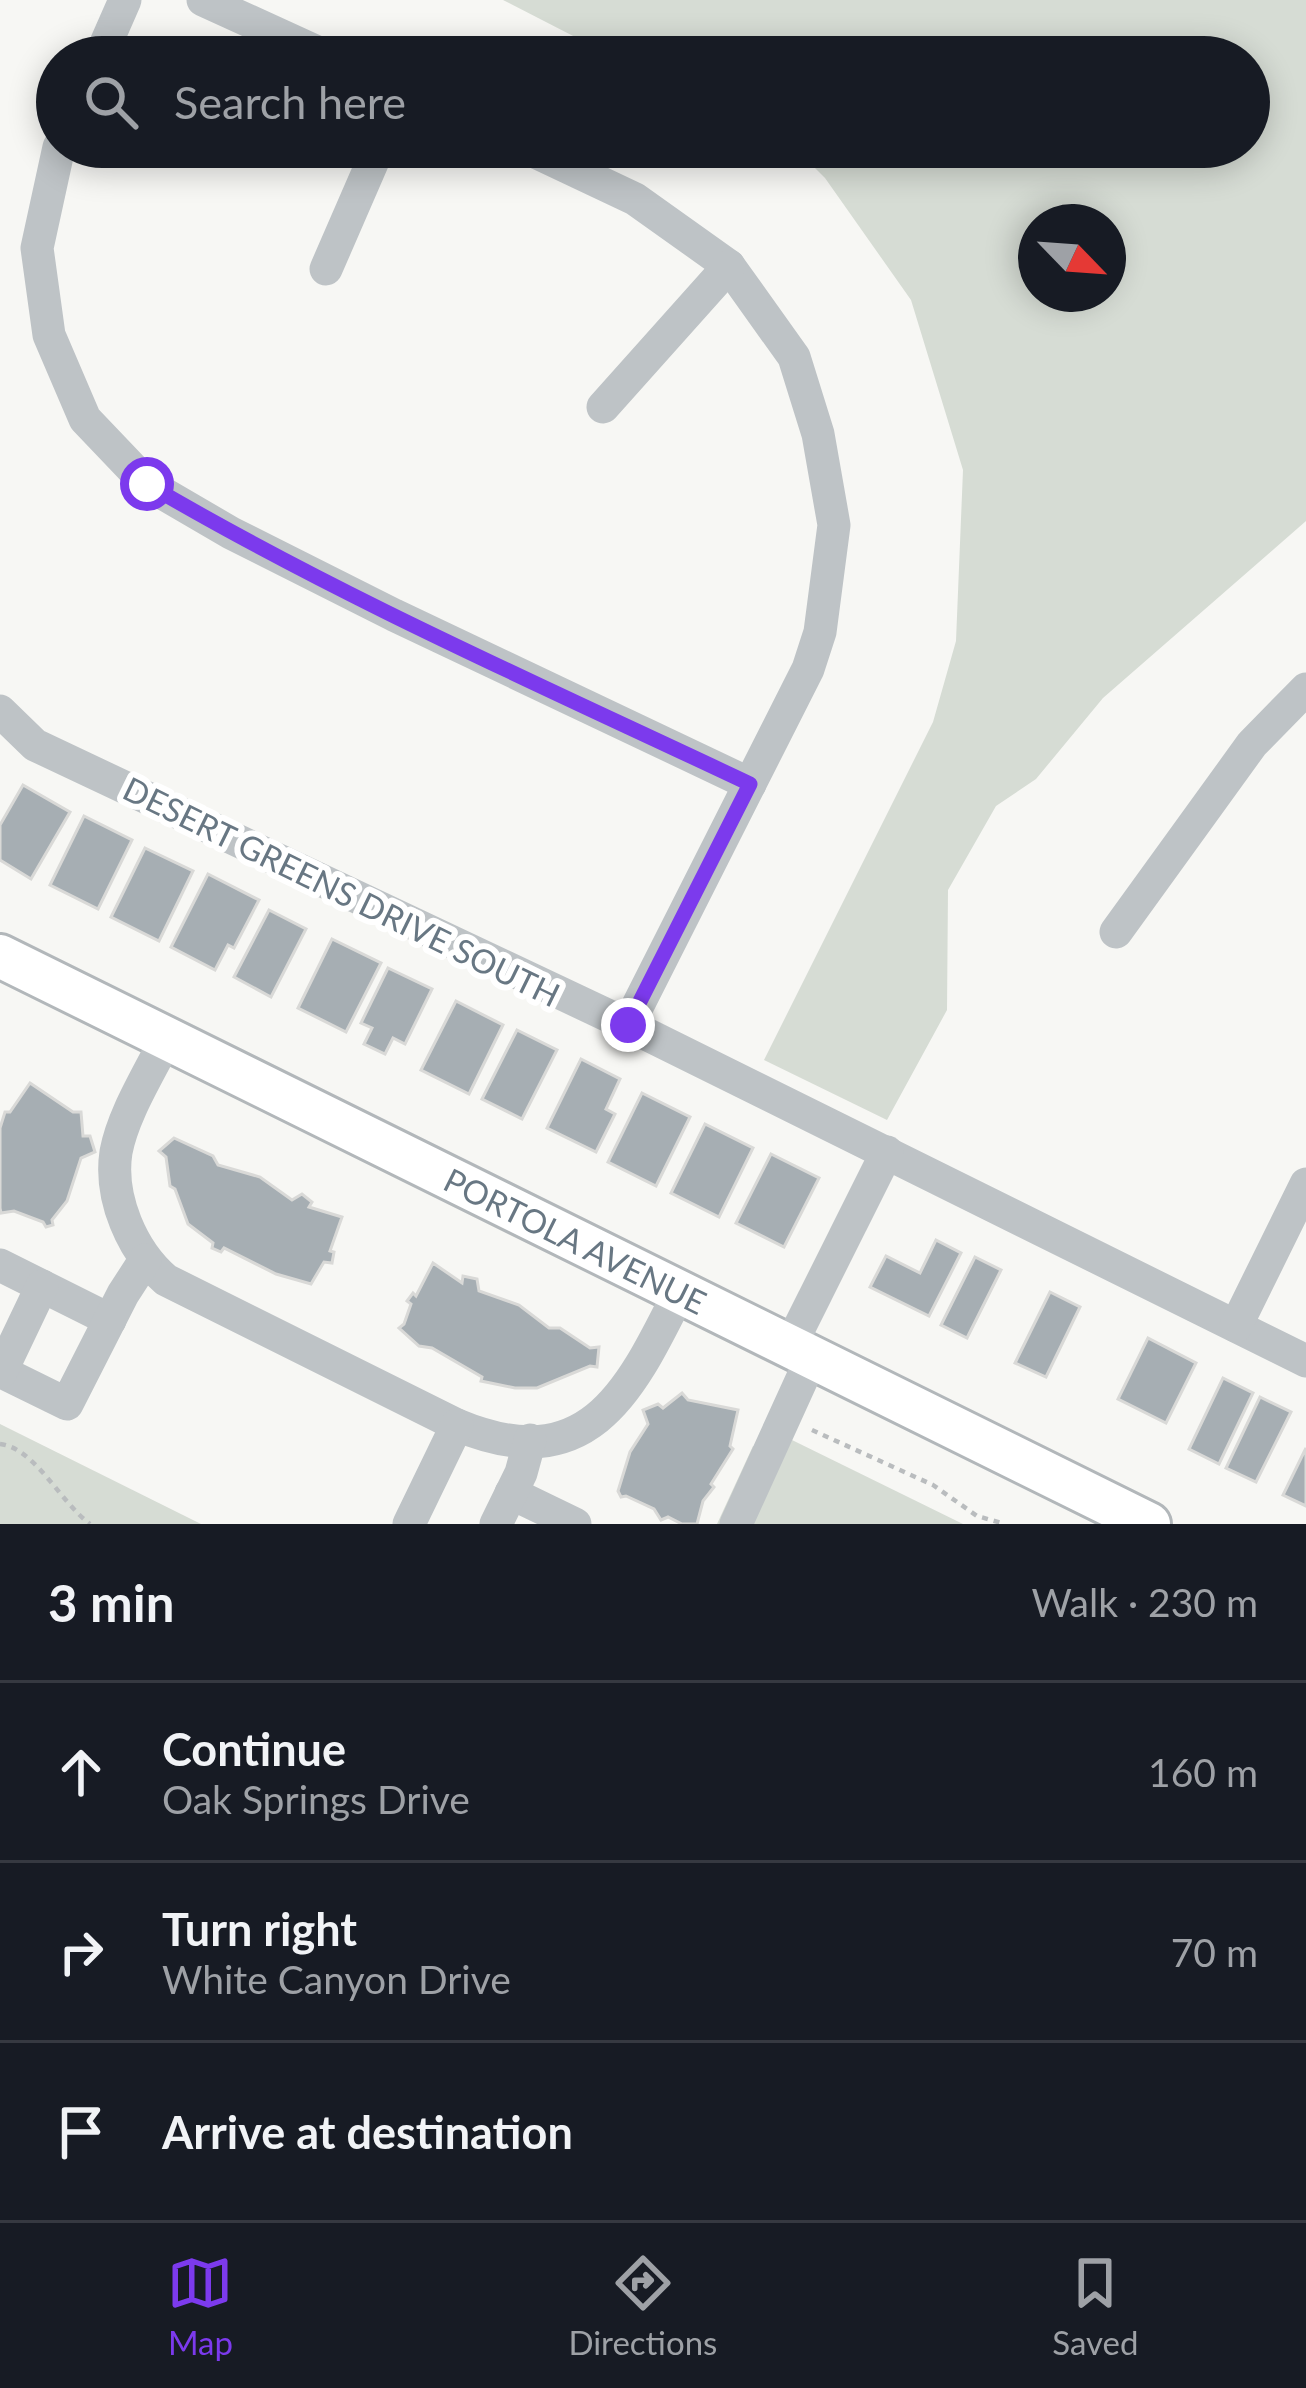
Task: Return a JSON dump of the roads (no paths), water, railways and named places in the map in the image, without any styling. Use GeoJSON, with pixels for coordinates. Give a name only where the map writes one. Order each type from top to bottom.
{"type":"FeatureCollection","features":[{"type":"Feature","properties":{"kind":"main road","name":"PORTOLA AVENUE"},"geometry":{"type":"LineString","coordinates":[[4,966],[166,1039],[1148,1524]]}},
{"type":"Feature","properties":{"kind":"street"},"geometry":{"type":"LineString","coordinates":[[109,36],[125,0]]}},
{"type":"Feature","properties":{"kind":"street"},"geometry":{"type":"LineString","coordinates":[[203,0],[282,36]]}},
{"type":"Feature","properties":{"kind":"street"},"geometry":{"type":"LineString","coordinates":[[54,168],[37,248],[49,335],[85,419],[147,484],[231,533],[394,615],[750,784]]}},
{"type":"Feature","properties":{"kind":"street"},"geometry":{"type":"LineString","coordinates":[[326,269],[371,168]]}},
{"type":"Feature","properties":{"kind":"street"},"geometry":{"type":"LineString","coordinates":[[569,168],[634,199],[729,266],[794,357],[818,434],[835,524],[820,632],[808,669],[628,1025]]}},
{"type":"Feature","properties":{"kind":"street"},"geometry":{"type":"LineString","coordinates":[[603,406],[729,266]]}},
{"type":"Feature","properties":{"kind":"street"},"geometry":{"type":"LineString","coordinates":[[1116,932],[1252,744],[1306,689]]}},
{"type":"Feature","properties":{"kind":"street","name":"DESERT GREENS DRIVE SOUTH"},"geometry":{"type":"LineString","coordinates":[[0,711],[35,745],[628,1025],[1306,1361]]}},
{"type":"Feature","properties":{"kind":"street"},"geometry":{"type":"LineString","coordinates":[[166,1039],[116,1153],[123,1214],[145,1260],[166,1280],[457,1426],[494,1439],[530,1440],[562,1436],[595,1421],[618,1402],[639,1373],[680,1292]]}},
{"type":"Feature","properties":{"kind":"street"},"geometry":{"type":"LineString","coordinates":[[736,1524],[785,1417],[801,1352],[887,1152]]}},
{"type":"Feature","properties":{"kind":"street"},"geometry":{"type":"LineString","coordinates":[[1236,1326],[1306,1184]]}},
{"type":"Feature","properties":{"kind":"street"},"geometry":{"type":"LineString","coordinates":[[42,1286],[0,1371],[67,1404],[145,1260]]}},
{"type":"Feature","properties":{"kind":"street"},"geometry":{"type":"LineString","coordinates":[[0,1265],[110,1320]]}},
{"type":"Feature","properties":{"kind":"street"},"geometry":{"type":"LineString","coordinates":[[409,1524],[457,1426]]}},
{"type":"Feature","properties":{"kind":"street"},"geometry":{"type":"LineString","coordinates":[[530,1440],[504,1509],[575,1524]]}}]}
